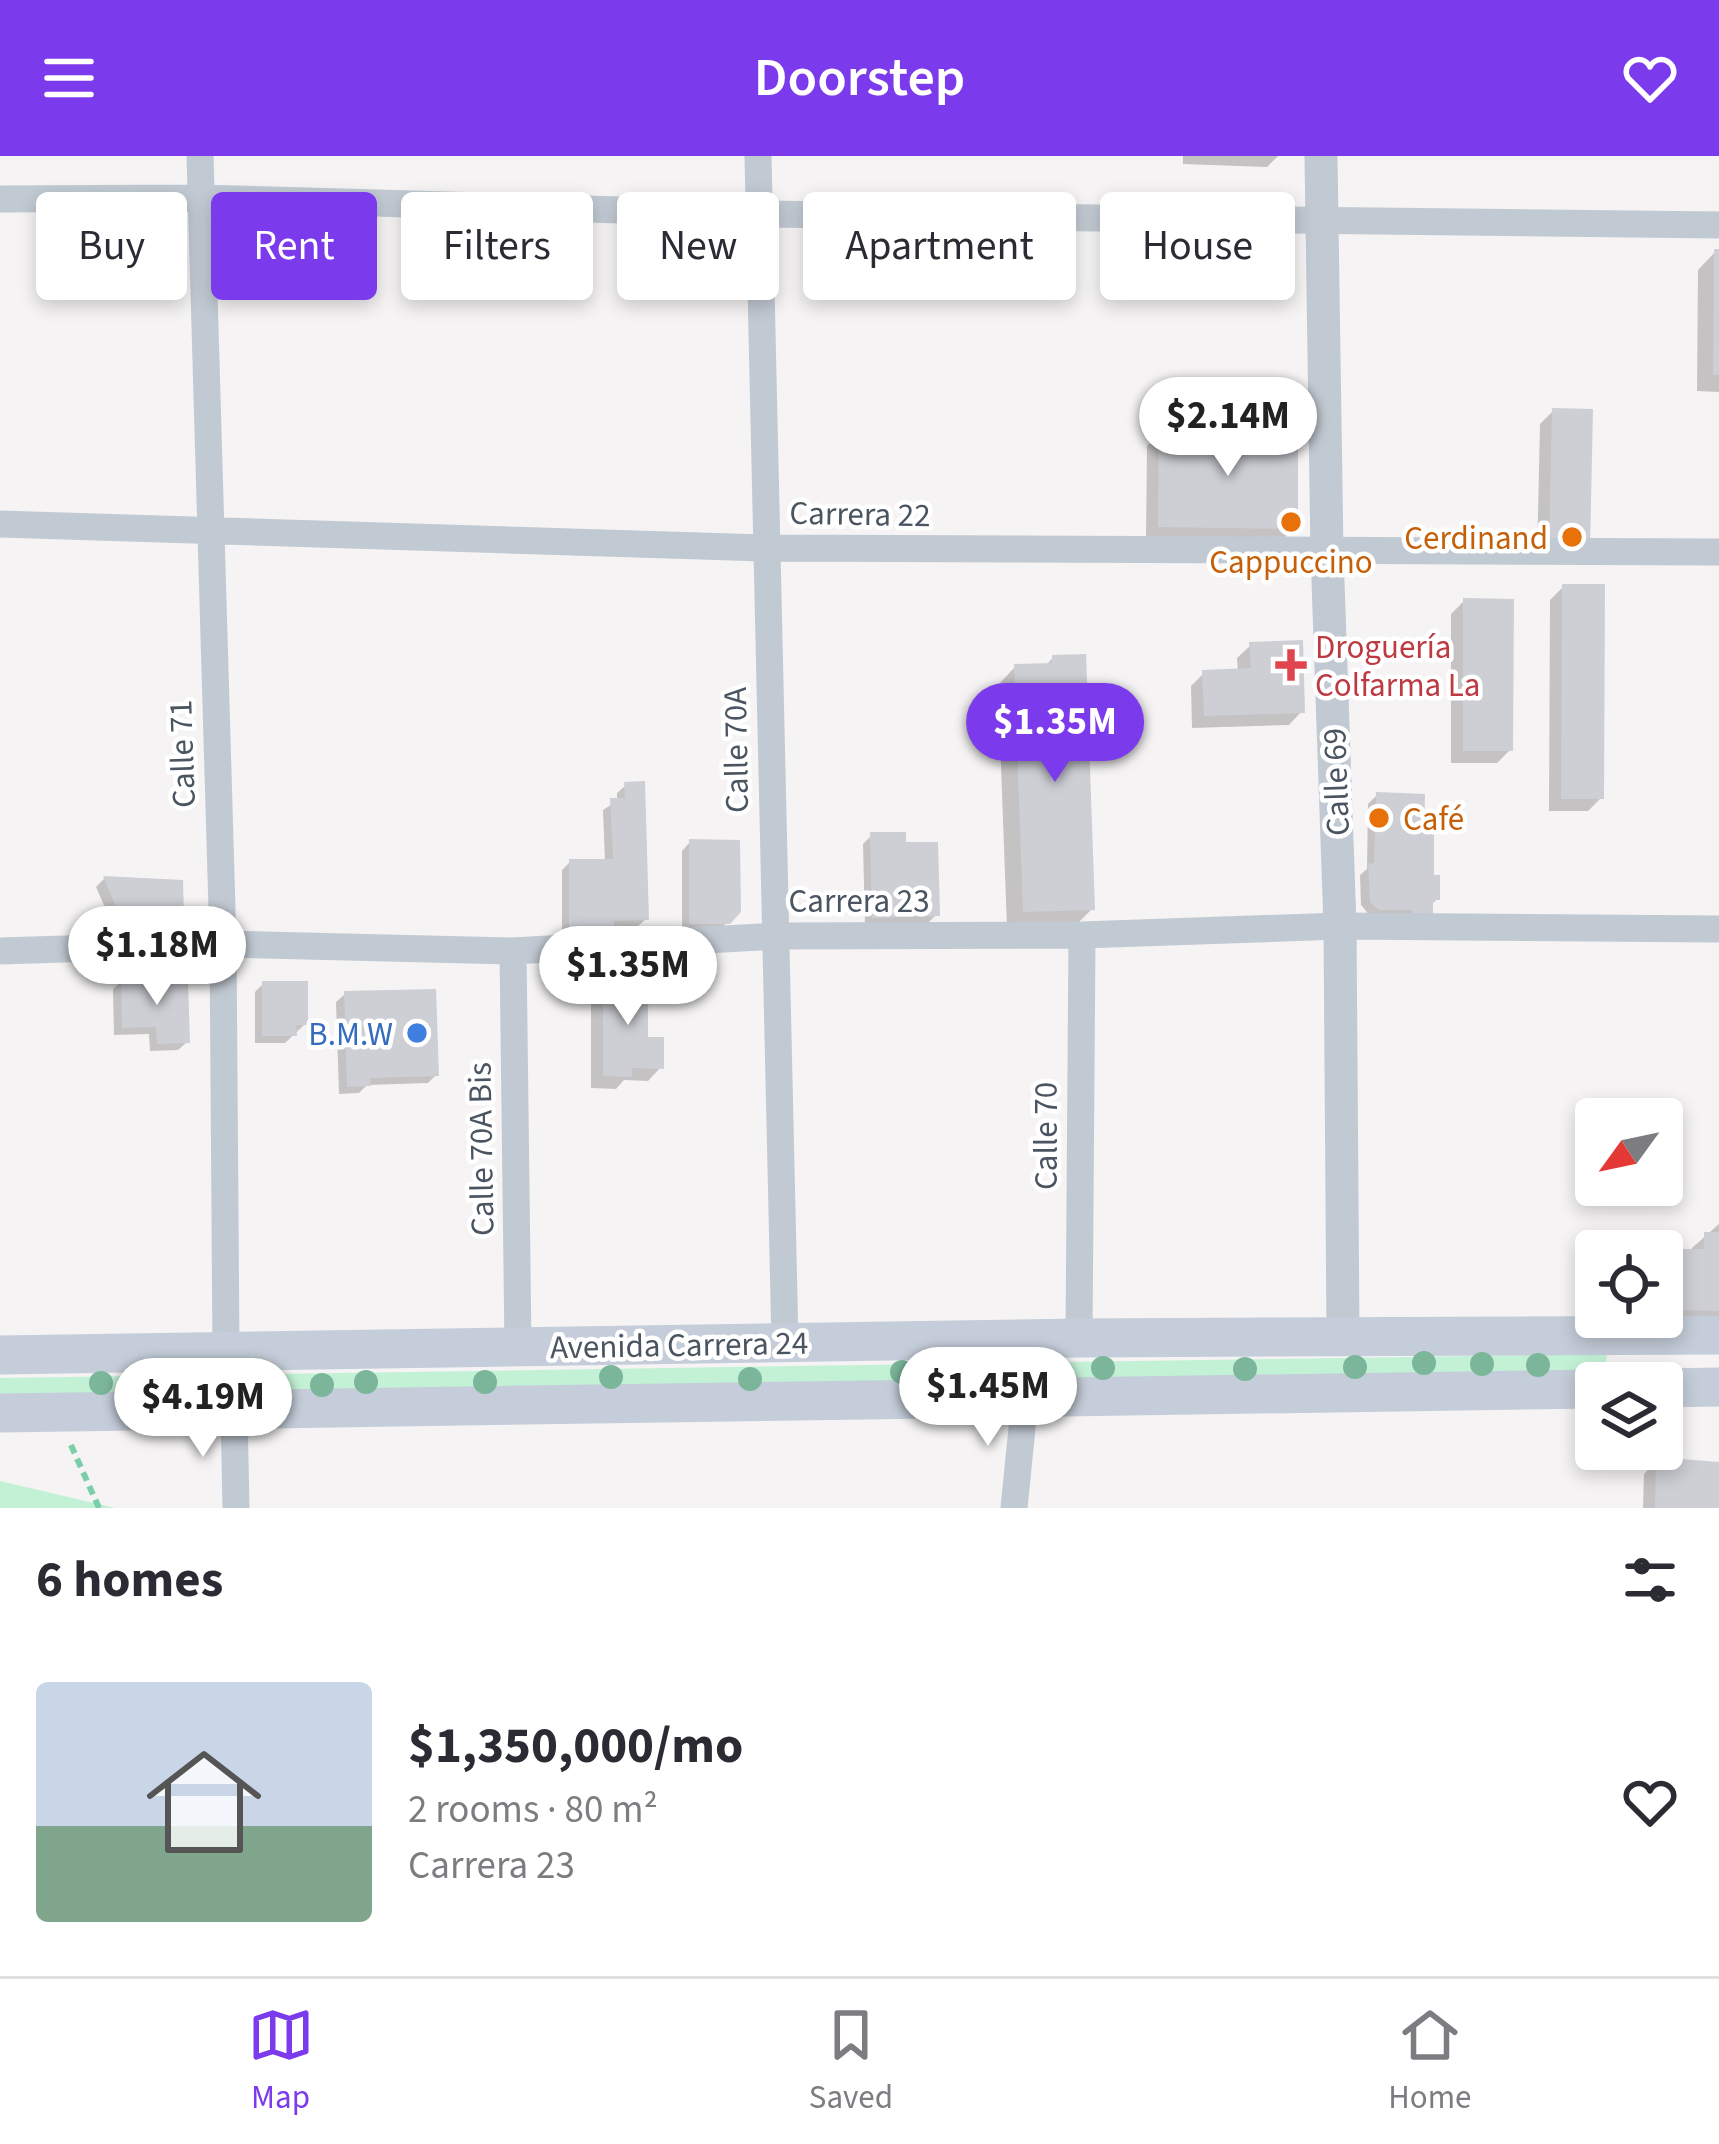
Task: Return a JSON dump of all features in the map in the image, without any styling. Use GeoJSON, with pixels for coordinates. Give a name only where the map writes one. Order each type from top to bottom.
{"type":"FeatureCollection","features":[{"type":"Feature","properties":{"kind":"main road","name":"Avenida Carrera 24"},"geometry":{"type":"LineString","coordinates":[[0,1355],[1079,1338],[1719,1335]]}},
{"type":"Feature","properties":{"kind":"main road"},"geometry":{"type":"LineString","coordinates":[[1683,1388],[1719,1387]]}},
{"type":"Feature","properties":{"kind":"main road","name":"Avenida Carrera 24"},"geometry":{"type":"LineString","coordinates":[[0,1413],[1575,1389]]}},
{"type":"Feature","properties":{"kind":"street","name":"Calle 71"},"geometry":{"type":"LineString","coordinates":[[200,156],[223,944],[226,1351]]}},
{"type":"Feature","properties":{"kind":"street","name":"Calle 70A"},"geometry":{"type":"LineString","coordinates":[[758,156],[759,192]]}},
{"type":"Feature","properties":{"kind":"street","name":"Calle 69"},"geometry":{"type":"LineString","coordinates":[[1321,156],[1327,554],[1340,926],[1343,1336]]}},
{"type":"Feature","properties":{"kind":"street"},"geometry":{"type":"LineString","coordinates":[[0,199],[200,199],[617,210]]}},
{"type":"Feature","properties":{"kind":"street"},"geometry":{"type":"LineString","coordinates":[[779,214],[1719,225]]}},
{"type":"Feature","properties":{"kind":"street","name":"Calle 70A"},"geometry":{"type":"LineString","coordinates":[[761,300],[785,1342]]}},
{"type":"Feature","properties":{"kind":"street","name":"Carrera 22"},"geometry":{"type":"LineString","coordinates":[[0,524],[767,548],[1327,554],[1719,552]]}},
{"type":"Feature","properties":{"kind":"street","name":"Carrera 23"},"geometry":{"type":"LineString","coordinates":[[0,951],[223,944],[513,951],[776,936],[1082,935],[1340,926],[1719,928]]}},
{"type":"Feature","properties":{"kind":"street","name":"Calle 70"},"geometry":{"type":"LineString","coordinates":[[1079,1338],[1082,935]]}},
{"type":"Feature","properties":{"kind":"street","name":"Calle 70A Bis"},"geometry":{"type":"LineString","coordinates":[[513,951],[518,1347]]}},
{"type":"Feature","properties":{"kind":"street"},"geometry":{"type":"LineString","coordinates":[[1015,1508],[1025,1398]]}},
{"type":"Feature","properties":{"kind":"street"},"geometry":{"type":"LineString","coordinates":[[233,1410],[236,1508]]}},
{"type":"Feature","properties":{"kind":"path"},"geometry":{"type":"LineString","coordinates":[[71,1444],[99,1508]]}},
{"type":"Feature","properties":{"kind":"green space"},"geometry":{"type":"Polygon","coordinates":[[[1607,1354],[1606,1362],[1575,1362],[1575,1373],[0,1399],[0,1378],[1607,1354]]]}},
{"type":"Feature","properties":{"kind":"green space"},"geometry":{"type":"Polygon","coordinates":[[[0,1481],[115,1508],[0,1508],[0,1481]]]}},
{"type":"Feature","properties":{"kind":"building"},"geometry":{"type":"Polygon","coordinates":[[[1714,249],[1719,249],[1719,375],[1713,375],[1714,249]]]}},
{"type":"Feature","properties":{"kind":"building"},"geometry":{"type":"Polygon","coordinates":[[[1552,408],[1593,409],[1590,548],[1549,547],[1552,408]]]}},
{"type":"Feature","properties":{"kind":"building"},"geometry":{"type":"Polygon","coordinates":[[[1159,429],[1298,430],[1298,529],[1158,527],[1159,429]]]}},
{"type":"Feature","properties":{"kind":"building"},"geometry":{"type":"Polygon","coordinates":[[[1562,584],[1605,584],[1604,799],[1561,799],[1562,584]]]}},
{"type":"Feature","properties":{"kind":"building"},"geometry":{"type":"Polygon","coordinates":[[[1463,598],[1514,599],[1513,751],[1463,751],[1463,598]]]}},
{"type":"Feature","properties":{"kind":"building"},"geometry":{"type":"Polygon","coordinates":[[[1303,640],[1305,713],[1204,716],[1202,670],[1251,668],[1249,642],[1303,640]]]}},
{"type":"Feature","properties":{"kind":"building"},"geometry":{"type":"Polygon","coordinates":[[[1086,654],[1095,910],[1023,912],[1014,664],[1052,663],[1052,655],[1086,654]]]}},
{"type":"Feature","properties":{"kind":"building"},"geometry":{"type":"Polygon","coordinates":[[[645,781],[649,920],[614,921],[614,934],[569,934],[569,859],[613,859],[610,798],[625,798],[624,782],[645,781]]]}},
{"type":"Feature","properties":{"kind":"building"},"geometry":{"type":"Polygon","coordinates":[[[1376,792],[1425,794],[1424,834],[1434,834],[1434,875],[1440,875],[1440,900],[1433,900],[1433,916],[1412,915],[1412,910],[1379,910],[1370,902],[1368,864],[1374,863],[1376,792]]]}},
{"type":"Feature","properties":{"kind":"building"},"geometry":{"type":"Polygon","coordinates":[[[870,832],[906,832],[906,842],[938,842],[940,916],[872,918],[870,832]]]}},
{"type":"Feature","properties":{"kind":"building"},"geometry":{"type":"Polygon","coordinates":[[[689,839],[740,840],[741,912],[730,924],[689,924],[689,839]]]}},
{"type":"Feature","properties":{"kind":"building"},"geometry":{"type":"Polygon","coordinates":[[[103,876],[183,880],[184,917],[173,928],[124,926],[103,876]]]}},
{"type":"Feature","properties":{"kind":"building"},"geometry":{"type":"Polygon","coordinates":[[[165,976],[166,982],[188,981],[190,1043],[157,1044],[156,1027],[122,1028],[121,978],[165,976]]]}},
{"type":"Feature","properties":{"kind":"building"},"geometry":{"type":"Polygon","coordinates":[[[603,977],[648,978],[648,1037],[664,1037],[664,1069],[632,1068],[632,1077],[603,1076],[603,977]]]}},
{"type":"Feature","properties":{"kind":"building"},"geometry":{"type":"Polygon","coordinates":[[[262,981],[308,981],[308,1025],[296,1025],[297,1036],[262,1036],[262,981]]]}},
{"type":"Feature","properties":{"kind":"building"},"geometry":{"type":"Polygon","coordinates":[[[436,989],[439,1076],[370,1078],[371,1086],[347,1087],[344,991],[436,989]]]}},
{"type":"Feature","properties":{"kind":"building"},"geometry":{"type":"Polygon","coordinates":[[[1704,1232],[1719,1232],[1719,1311],[1683,1310],[1683,1249],[1704,1249],[1704,1232]]]}},
{"type":"Feature","properties":{"kind":"building"},"geometry":{"type":"Polygon","coordinates":[[[1683,1459],[1719,1462],[1719,1508],[1655,1508],[1656,1470],[1683,1470],[1683,1459]]]}},
{"type":"Feature","properties":{"kind":"place","name":"Cappuccino"},"geometry":{"type":"Point","coordinates":[1291,522]}},
{"type":"Feature","properties":{"kind":"place","name":"Cerdinand"},"geometry":{"type":"Point","coordinates":[1572,537]}},
{"type":"Feature","properties":{"kind":"place","name":"Droguería Colfarma La"},"geometry":{"type":"Point","coordinates":[1291,665]}},
{"type":"Feature","properties":{"kind":"place","name":"Café"},"geometry":{"type":"Point","coordinates":[1379,818]}},
{"type":"Feature","properties":{"kind":"place","name":"B.M.W"},"geometry":{"type":"Point","coordinates":[417,1033]}}]}
